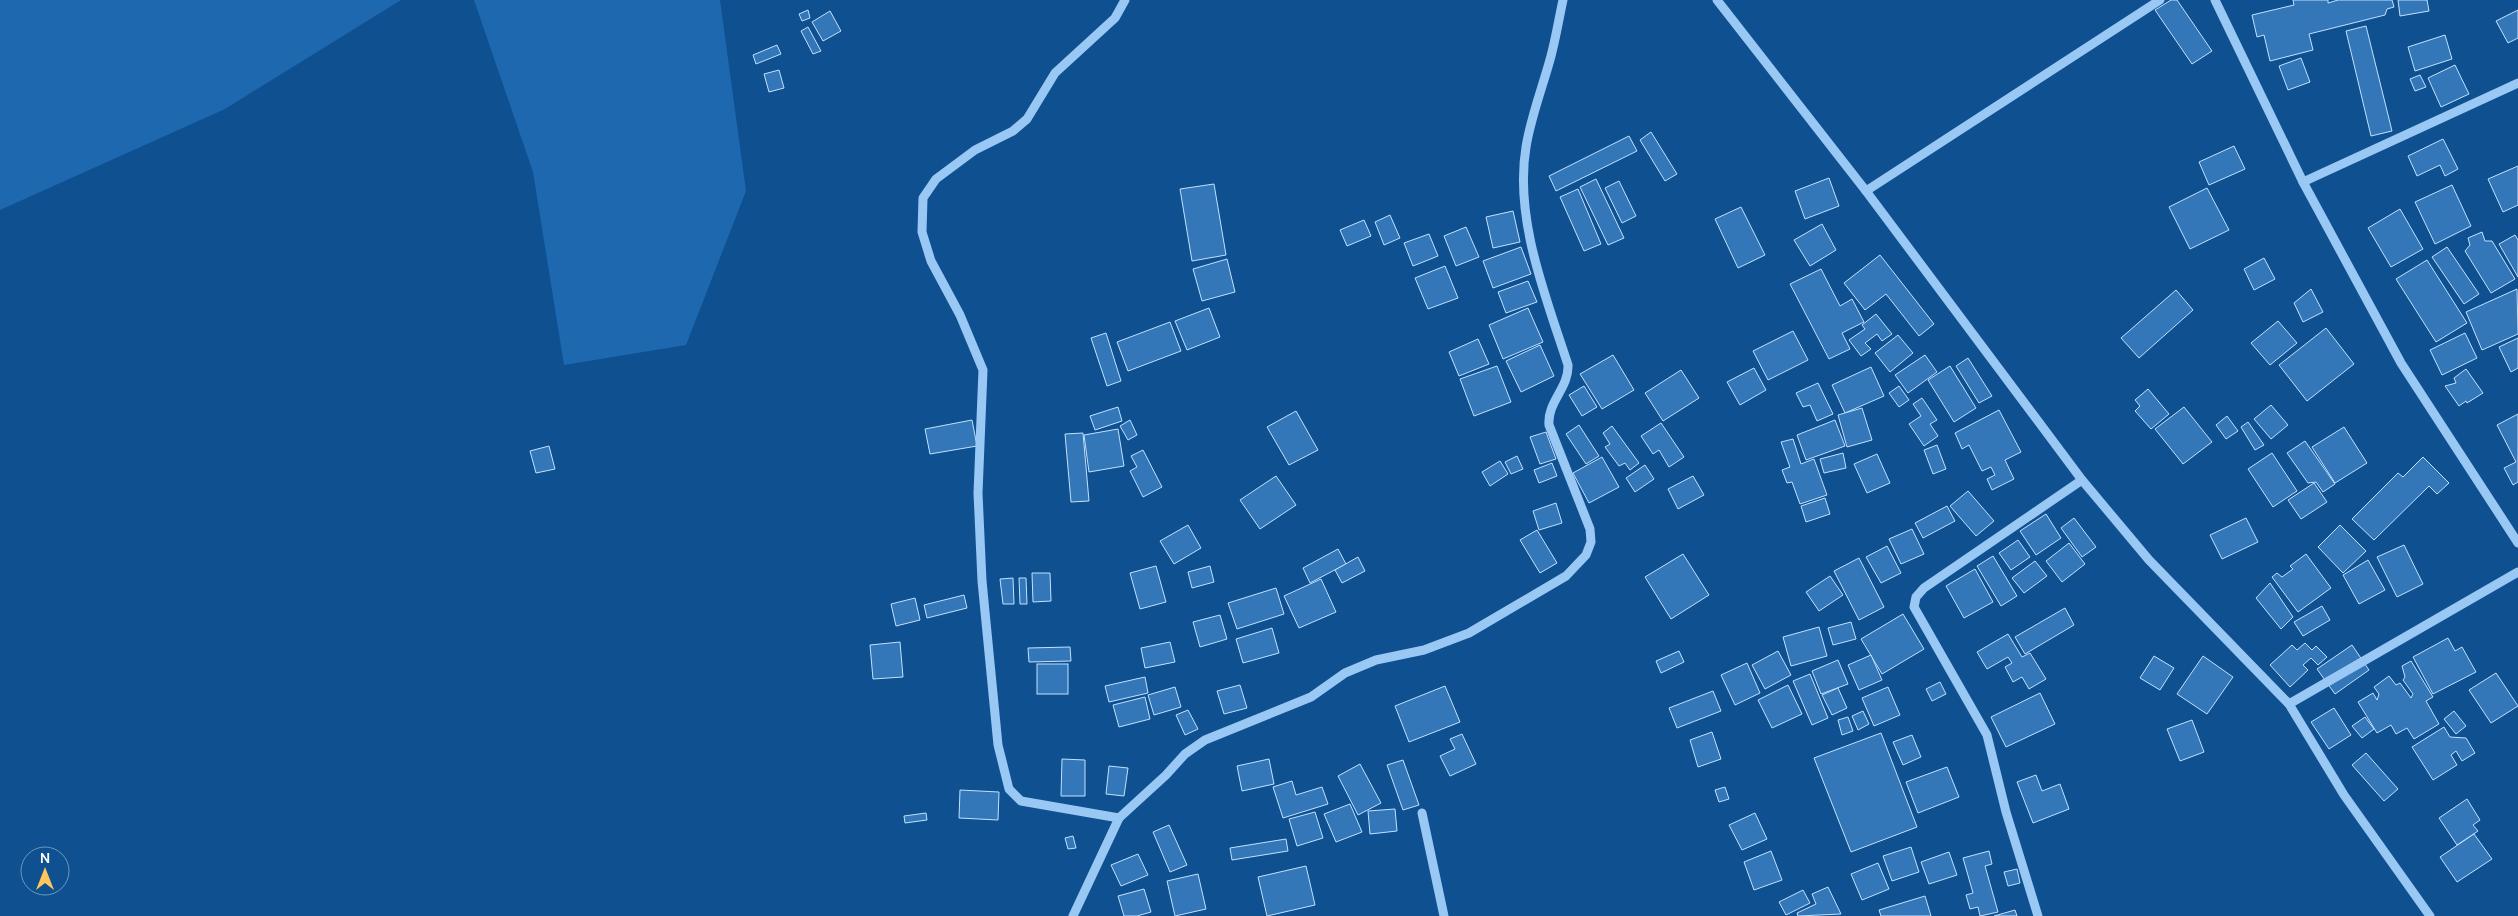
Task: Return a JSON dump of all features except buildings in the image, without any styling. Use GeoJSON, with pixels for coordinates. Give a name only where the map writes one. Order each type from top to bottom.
{"type":"FeatureCollection","features":[{"type":"Feature","properties":{"kind":"street"},"geometry":{"type":"LineString","coordinates":[[1119,818],[1022,801],[1009,790],[998,745],[982,581],[978,493],[983,370],[960,315],[931,260],[922,232],[923,198],[936,179],[975,150],[1012,131],[1027,119],[1055,73],[1115,18],[1125,0]]}},
{"type":"Feature","properties":{"kind":"street"},"geometry":{"type":"LineString","coordinates":[[1074,916],[1119,818],[1166,775],[1184,754],[1205,740],[1311,697],[1345,672],[1376,660],[1424,650],[1469,633],[1548,589],[1566,576],[1586,555],[1591,542],[1590,528],[1549,425],[1548,415],[1568,375],[1568,364],[1542,283],[1528,230],[1524,204],[1526,149],[1552,55],[1563,0]]}},
{"type":"Feature","properties":{"kind":"street"},"geometry":{"type":"LineString","coordinates":[[1717,0],[1866,191],[2082,480],[2149,560],[2289,704],[2344,795],[2430,916]]}},
{"type":"Feature","properties":{"kind":"street"},"geometry":{"type":"LineString","coordinates":[[1866,191],[2160,0]]}},
{"type":"Feature","properties":{"kind":"street"},"geometry":{"type":"LineString","coordinates":[[2215,0],[2302,182],[2401,363],[2518,543]]}},
{"type":"Feature","properties":{"kind":"street"},"geometry":{"type":"LineString","coordinates":[[2302,182],[2518,83]]}},
{"type":"Feature","properties":{"kind":"street"},"geometry":{"type":"LineString","coordinates":[[2038,916],[2006,812],[1987,735],[1914,607],[1916,597],[1924,588],[2082,480]]}},
{"type":"Feature","properties":{"kind":"street"},"geometry":{"type":"LineString","coordinates":[[2289,704],[2518,572]]}},
{"type":"Feature","properties":{"kind":"street"},"geometry":{"type":"LineString","coordinates":[[1422,813],[1444,916]]}},
{"type":"Feature","properties":{"kind":"shaded area"},"geometry":{"type":"Polygon","coordinates":[[[0,0],[401,0],[225,109],[0,210],[0,0]]]}},
{"type":"Feature","properties":{"kind":"shaded area"},"geometry":{"type":"Polygon","coordinates":[[[474,0],[720,0],[746,191],[686,345],[564,365],[533,172],[474,0]]]}}]}
